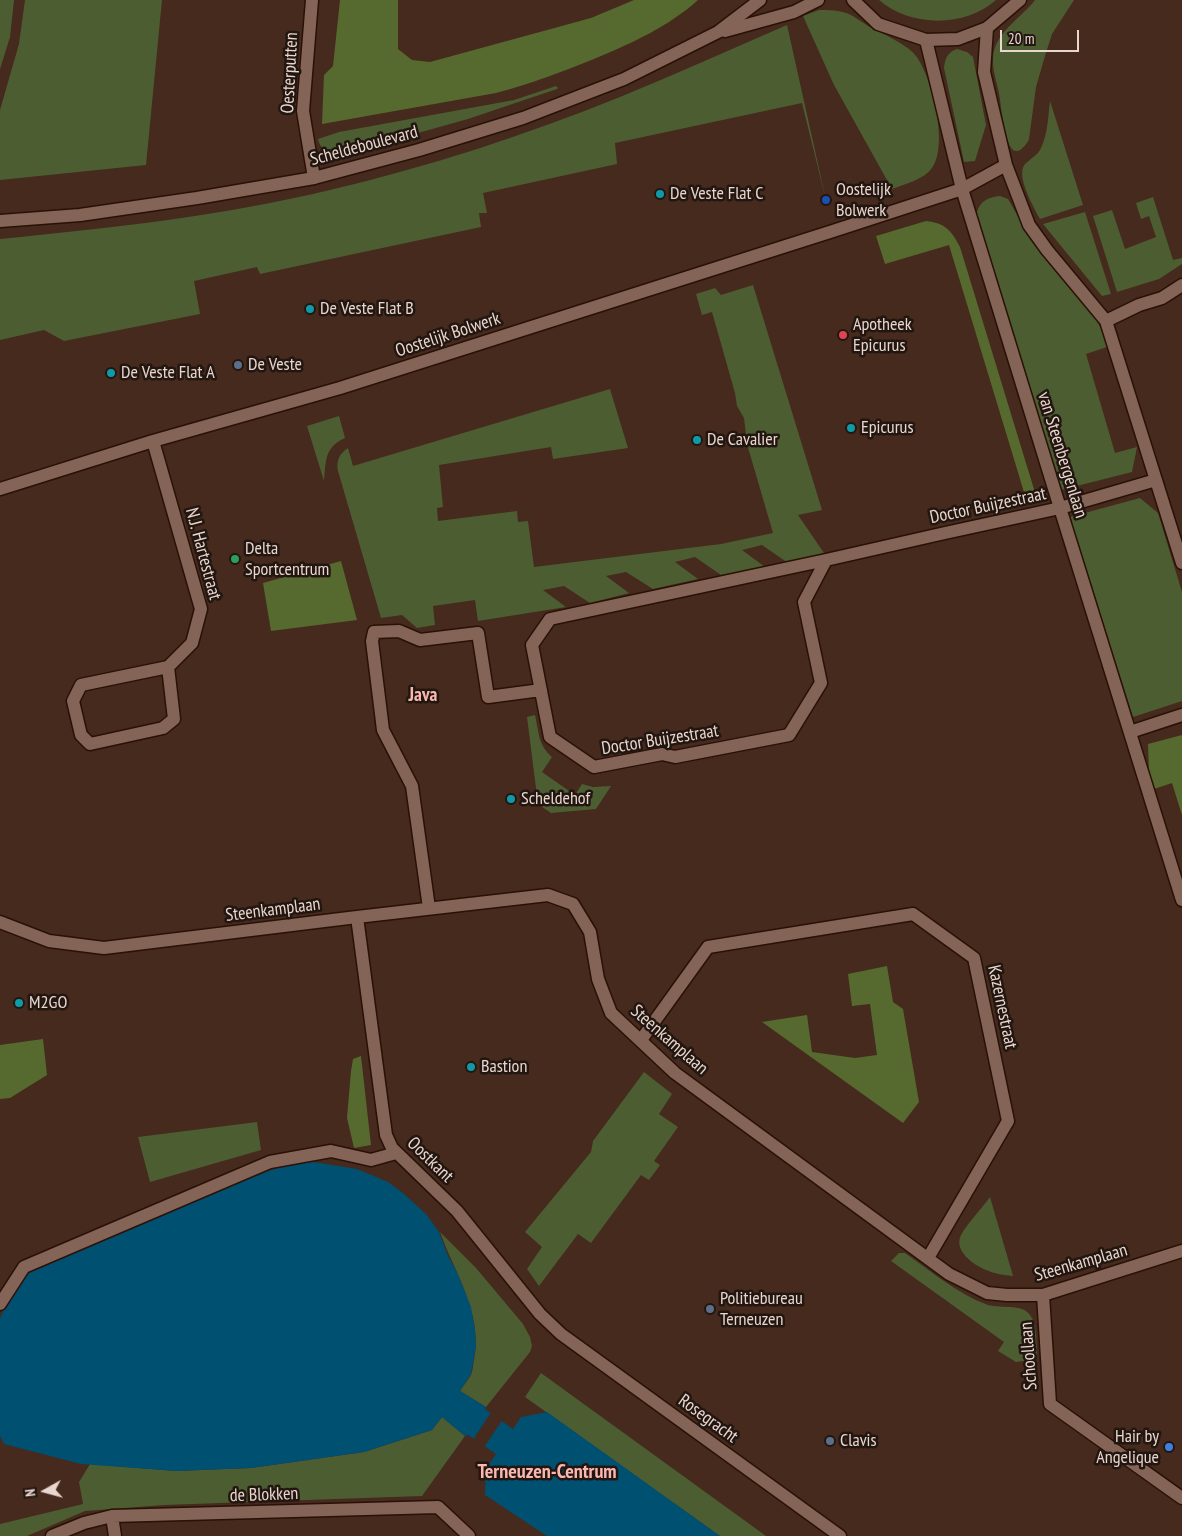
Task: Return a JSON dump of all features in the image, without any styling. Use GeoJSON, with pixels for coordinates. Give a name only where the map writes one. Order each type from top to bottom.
{"type":"FeatureCollection","features":[{"type":"Feature","properties":{"kind":"street","name":"Oesterputten"},"geometry":{"type":"LineString","coordinates":[[312,0],[303,111],[314,178]]}},
{"type":"Feature","properties":{"kind":"street","name":"Scheldeboulevard"},"geometry":{"type":"LineString","coordinates":[[0,221],[80,215],[197,198],[314,178],[419,150],[524,118],[624,79],[718,32],[760,0]]}},
{"type":"Feature","properties":{"kind":"street","name":"Scheldeboulevard"},"geometry":{"type":"LineString","coordinates":[[718,32],[794,12],[818,0]]}},
{"type":"Feature","properties":{"kind":"street"},"geometry":{"type":"LineString","coordinates":[[853,0],[878,24],[926,40],[958,39],[987,28],[1020,0]]}},
{"type":"Feature","properties":{"kind":"street"},"geometry":{"type":"LineString","coordinates":[[987,28],[984,72],[1006,165],[1029,225],[1047,250],[1106,321],[1182,562]]}},
{"type":"Feature","properties":{"kind":"street","name":"van Steenbergenlaan"},"geometry":{"type":"LineString","coordinates":[[926,40],[962,189],[1182,900]]}},
{"type":"Feature","properties":{"kind":"street"},"geometry":{"type":"LineString","coordinates":[[962,189],[1006,165]]}},
{"type":"Feature","properties":{"kind":"street","name":"Oostelijk Bolwerk"},"geometry":{"type":"LineString","coordinates":[[0,489],[340,388],[962,189]]}},
{"type":"Feature","properties":{"kind":"street"},"geometry":{"type":"LineString","coordinates":[[1106,321],[1139,305],[1162,298],[1182,285]]}},
{"type":"Feature","properties":{"kind":"street","name":"N.J. Hartestraat"},"geometry":{"type":"LineString","coordinates":[[153,442],[201,609],[192,643],[168,666]]}},
{"type":"Feature","properties":{"kind":"street","name":"Doctor Buijzestraat"},"geometry":{"type":"LineString","coordinates":[[826,560],[804,602],[822,683],[789,735],[675,757],[662,754],[594,767],[550,737],[532,645],[550,619],[1060,508],[1156,480]]}},
{"type":"Feature","properties":{"kind":"street"},"geometry":{"type":"LineString","coordinates":[[430,908],[412,786],[383,730],[372,641],[374,632],[399,631],[420,640],[478,633],[488,697],[541,690]]}},
{"type":"Feature","properties":{"kind":"street"},"geometry":{"type":"LineString","coordinates":[[168,666],[174,719],[163,728],[90,744],[81,735],[73,701],[82,685],[168,666]]}},
{"type":"Feature","properties":{"kind":"street"},"geometry":{"type":"LineString","coordinates":[[1130,732],[1182,715]]}},
{"type":"Feature","properties":{"kind":"street","name":"Steenkamplaan"},"geometry":{"type":"LineString","coordinates":[[0,922],[49,941],[104,948],[357,916],[548,895],[573,904],[590,932],[598,979],[610,1013],[675,1073],[949,1274],[987,1293],[1008,1296],[1043,1295],[1182,1251]]}},
{"type":"Feature","properties":{"kind":"street","name":"Kazernestraat"},"geometry":{"type":"LineString","coordinates":[[641,1040],[708,947],[913,914],[974,958],[1008,1121],[928,1258]]}},
{"type":"Feature","properties":{"kind":"street","name":"Oostkant"},"geometry":{"type":"LineString","coordinates":[[357,916],[388,1142],[396,1153],[438,1191],[456,1211],[540,1314],[557,1330]]}},
{"type":"Feature","properties":{"kind":"street"},"geometry":{"type":"LineString","coordinates":[[0,1304],[24,1267],[270,1162],[331,1151],[372,1160],[396,1153]]}},
{"type":"Feature","properties":{"kind":"street","name":"Schoollaan"},"geometry":{"type":"LineString","coordinates":[[1043,1295],[1050,1404],[1182,1498]]}},
{"type":"Feature","properties":{"kind":"street","name":"Rosegracht"},"geometry":{"type":"LineString","coordinates":[[557,1330],[840,1536]]}},
{"type":"Feature","properties":{"kind":"street","name":"de Blokken"},"geometry":{"type":"LineString","coordinates":[[52,1536],[84,1523],[112,1516],[438,1507],[468,1535]]}},
{"type":"Feature","properties":{"kind":"street"},"geometry":{"type":"LineString","coordinates":[[112,1516],[115,1536]]}},
{"type":"Feature","properties":{"kind":"green space"},"geometry":{"type":"Polygon","coordinates":[[[0,0],[14,0],[10,37],[0,69],[0,0]]]}},
{"type":"Feature","properties":{"kind":"green space"},"geometry":{"type":"Polygon","coordinates":[[[25,0],[162,0],[146,165],[0,180],[0,110],[19,44],[25,0]]]}},
{"type":"Feature","properties":{"kind":"green space"},"geometry":{"type":"Polygon","coordinates":[[[340,0],[398,0],[398,49],[412,60],[430,62],[591,18],[634,0],[698,0],[662,26],[636,40],[594,59],[534,82],[496,93],[322,124],[324,75],[333,66],[340,0]]]}},
{"type":"Feature","properties":{"kind":"green space"},"geometry":{"type":"Polygon","coordinates":[[[879,0],[996,0],[969,16],[938,21],[906,15],[892,9],[879,0]]]}},
{"type":"Feature","properties":{"kind":"green space"},"geometry":{"type":"Polygon","coordinates":[[[1035,0],[1074,0],[1052,34],[1036,87],[1029,139],[1021,150],[1015,151],[1010,146],[1004,127],[993,54],[1001,36],[1035,0]]]}},
{"type":"Feature","properties":{"kind":"green space"},"geometry":{"type":"Polygon","coordinates":[[[819,10],[838,11],[849,14],[900,43],[916,56],[928,79],[939,128],[937,157],[932,168],[924,176],[892,189],[834,85],[803,16],[819,10]]]}},
{"type":"Feature","properties":{"kind":"green space"},"geometry":{"type":"Polygon","coordinates":[[[787,25],[826,200],[802,103],[615,143],[617,164],[483,193],[487,213],[479,213],[481,227],[260,274],[257,267],[194,281],[200,314],[64,341],[44,330],[0,340],[0,239],[125,226],[207,214],[289,199],[367,181],[476,149],[585,111],[787,25]]]}},
{"type":"Feature","properties":{"kind":"green space"},"geometry":{"type":"Polygon","coordinates":[[[957,49],[967,52],[973,57],[986,125],[975,161],[964,162],[944,68],[948,56],[957,49]]]}},
{"type":"Feature","properties":{"kind":"green space"},"geometry":{"type":"Polygon","coordinates":[[[556,86],[557,89],[468,119],[346,153],[328,152],[322,147],[318,139],[339,132],[514,100],[556,86]]]}},
{"type":"Feature","properties":{"kind":"green space"},"geometry":{"type":"Polygon","coordinates":[[[1050,101],[1083,205],[1040,219],[1026,192],[1022,176],[1025,164],[1038,153],[1043,143],[1050,101]]]}},
{"type":"Feature","properties":{"kind":"green space"},"geometry":{"type":"Polygon","coordinates":[[[1000,196],[1008,199],[1034,244],[1095,317],[1101,329],[1107,347],[1086,354],[1115,453],[1137,447],[1132,472],[1061,490],[978,223],[977,212],[980,205],[992,197],[1000,196]]]}},
{"type":"Feature","properties":{"kind":"green space"},"geometry":{"type":"Polygon","coordinates":[[[1153,197],[1173,260],[1182,258],[1182,264],[1159,279],[1117,292],[1093,216],[1112,210],[1125,249],[1156,237],[1149,216],[1141,219],[1136,203],[1153,197]]]}},
{"type":"Feature","properties":{"kind":"green space"},"geometry":{"type":"Polygon","coordinates":[[[1085,212],[1111,294],[1102,296],[1043,224],[1085,212]]]}},
{"type":"Feature","properties":{"kind":"green space"},"geometry":{"type":"Polygon","coordinates":[[[926,221],[947,228],[960,247],[1037,499],[1027,502],[949,245],[885,264],[876,236],[926,221]]]}},
{"type":"Feature","properties":{"kind":"green space"},"geometry":{"type":"Polygon","coordinates":[[[753,285],[822,510],[798,515],[824,553],[788,563],[762,545],[742,550],[765,567],[721,575],[695,557],[675,562],[698,579],[653,589],[626,572],[606,576],[629,593],[590,603],[564,586],[543,590],[566,607],[478,621],[475,600],[433,606],[435,625],[417,628],[402,615],[381,618],[338,471],[337,464],[342,453],[348,448],[353,466],[610,389],[628,448],[553,459],[551,447],[439,465],[443,507],[437,508],[438,521],[517,511],[518,522],[528,521],[534,567],[721,544],[773,533],[747,444],[744,418],[737,406],[712,312],[702,315],[696,294],[715,288],[721,295],[753,285]]]}},
{"type":"Feature","properties":{"kind":"green space"},"geometry":{"type":"Polygon","coordinates":[[[339,416],[345,438],[333,446],[327,456],[324,481],[307,426],[339,416]]]}},
{"type":"Feature","properties":{"kind":"green space"},"geometry":{"type":"Polygon","coordinates":[[[1140,498],[1158,513],[1182,592],[1182,701],[1133,717],[1070,517],[1140,498]]]}},
{"type":"Feature","properties":{"kind":"green space"},"geometry":{"type":"Polygon","coordinates":[[[341,561],[357,620],[271,631],[263,583],[341,561]]]}},
{"type":"Feature","properties":{"kind":"green space"},"geometry":{"type":"Polygon","coordinates":[[[535,715],[538,733],[544,748],[552,757],[542,772],[575,795],[582,784],[593,787],[611,786],[596,809],[551,813],[538,804],[527,717],[535,715]]]}},
{"type":"Feature","properties":{"kind":"green space"},"geometry":{"type":"Polygon","coordinates":[[[1182,735],[1182,815],[1172,783],[1154,789],[1149,773],[1148,744],[1182,735]]]}},
{"type":"Feature","properties":{"kind":"green space"},"geometry":{"type":"Polygon","coordinates":[[[887,966],[893,1002],[903,1009],[919,1102],[903,1123],[762,1022],[807,1015],[812,1052],[855,1058],[877,1055],[870,1004],[852,1006],[848,974],[887,966]]]}},
{"type":"Feature","properties":{"kind":"green space"},"geometry":{"type":"Polygon","coordinates":[[[43,1039],[47,1075],[10,1098],[0,1099],[0,1045],[43,1039]]]}},
{"type":"Feature","properties":{"kind":"green space"},"geometry":{"type":"Polygon","coordinates":[[[361,1056],[371,1145],[354,1148],[347,1118],[353,1059],[361,1056]]]}},
{"type":"Feature","properties":{"kind":"green space"},"geometry":{"type":"Polygon","coordinates":[[[644,1072],[672,1094],[659,1114],[678,1127],[654,1161],[660,1165],[649,1180],[641,1175],[591,1243],[578,1234],[539,1286],[527,1269],[542,1247],[525,1232],[591,1152],[593,1141],[644,1072]]]}},
{"type":"Feature","properties":{"kind":"green space"},"geometry":{"type":"Polygon","coordinates":[[[257,1122],[261,1150],[150,1182],[138,1137],[257,1122]]]}},
{"type":"Feature","properties":{"kind":"green space"},"geometry":{"type":"Polygon","coordinates":[[[990,1197],[1013,1276],[981,1268],[966,1257],[960,1247],[959,1241],[963,1231],[990,1197]]]}},
{"type":"Feature","properties":{"kind":"green space"},"geometry":{"type":"Polygon","coordinates":[[[440,1232],[476,1268],[523,1324],[530,1337],[532,1346],[530,1352],[486,1407],[460,1391],[472,1371],[476,1343],[475,1326],[466,1294],[440,1232]]]}},
{"type":"Feature","properties":{"kind":"green space"},"geometry":{"type":"Polygon","coordinates":[[[899,1253],[905,1253],[966,1295],[988,1305],[1018,1308],[1026,1311],[1033,1319],[1037,1355],[1030,1360],[1016,1362],[998,1351],[1004,1342],[891,1261],[899,1253]]]}},
{"type":"Feature","properties":{"kind":"green space"},"geometry":{"type":"Polygon","coordinates":[[[541,1373],[766,1536],[720,1536],[525,1397],[541,1373]]]}},
{"type":"Feature","properties":{"kind":"green space"},"geometry":{"type":"Polygon","coordinates":[[[442,1417],[465,1436],[422,1496],[164,1505],[85,1511],[27,1536],[0,1536],[0,1524],[83,1504],[79,1482],[90,1464],[176,1471],[251,1468],[364,1452],[432,1430],[442,1417]]]}},
{"type":"Feature","properties":{"kind":"water"},"geometry":{"type":"Polygon","coordinates":[[[301,1160],[357,1169],[388,1182],[426,1214],[439,1232],[471,1307],[475,1330],[476,1347],[471,1374],[460,1391],[486,1407],[485,1409],[513,1429],[521,1417],[547,1412],[720,1536],[547,1536],[485,1495],[486,1469],[496,1454],[468,1435],[465,1436],[442,1417],[432,1430],[364,1452],[251,1468],[176,1471],[81,1464],[4,1444],[0,1436],[0,1318],[17,1283],[26,1274],[35,1267],[248,1178],[301,1160]]]}},
{"type":"Feature","properties":{"kind":"pier"},"geometry":{"type":"Polygon","coordinates":[[[492,1411],[503,1419],[483,1449],[472,1441],[492,1411]]]}},
{"type":"Feature","properties":{"kind":"place","name":"De Veste Flat C"},"geometry":{"type":"Point","coordinates":[660,194]}},
{"type":"Feature","properties":{"kind":"place","name":"Oostelijk Bolwerk"},"geometry":{"type":"Point","coordinates":[826,200]}},
{"type":"Feature","properties":{"kind":"place","name":"De Veste Flat B"},"geometry":{"type":"Point","coordinates":[310,309]}},
{"type":"Feature","properties":{"kind":"place","name":"Apotheek Epicurus"},"geometry":{"type":"Point","coordinates":[843,335]}},
{"type":"Feature","properties":{"kind":"place","name":"De Veste"},"geometry":{"type":"Point","coordinates":[238,365]}},
{"type":"Feature","properties":{"kind":"place","name":"De Veste Flat A"},"geometry":{"type":"Point","coordinates":[111,373]}},
{"type":"Feature","properties":{"kind":"place","name":"Epicurus"},"geometry":{"type":"Point","coordinates":[851,428]}},
{"type":"Feature","properties":{"kind":"place","name":"De Cavalier"},"geometry":{"type":"Point","coordinates":[697,440]}},
{"type":"Feature","properties":{"kind":"place","name":"Delta Sportcentrum"},"geometry":{"type":"Point","coordinates":[235,559]}},
{"type":"Feature","properties":{"kind":"place","name":"Scheldehof"},"geometry":{"type":"Point","coordinates":[511,799]}},
{"type":"Feature","properties":{"kind":"place","name":"M2GO"},"geometry":{"type":"Point","coordinates":[19,1003]}},
{"type":"Feature","properties":{"kind":"place","name":"Bastion"},"geometry":{"type":"Point","coordinates":[471,1067]}},
{"type":"Feature","properties":{"kind":"place","name":"Politiebureau Terneuzen"},"geometry":{"type":"Point","coordinates":[710,1309]}},
{"type":"Feature","properties":{"kind":"place","name":"Clavis"},"geometry":{"type":"Point","coordinates":[830,1441]}},
{"type":"Feature","properties":{"kind":"place","name":"Hair by Angelique"},"geometry":{"type":"Point","coordinates":[1169,1447]}},
{"type":"Feature","properties":{"kind":"district","name":"Java"},"geometry":{"type":"Point","coordinates":[423,696]}},
{"type":"Feature","properties":{"kind":"district","name":"Terneuzen-Centrum"},"geometry":{"type":"Point","coordinates":[547,1472]}}]}
